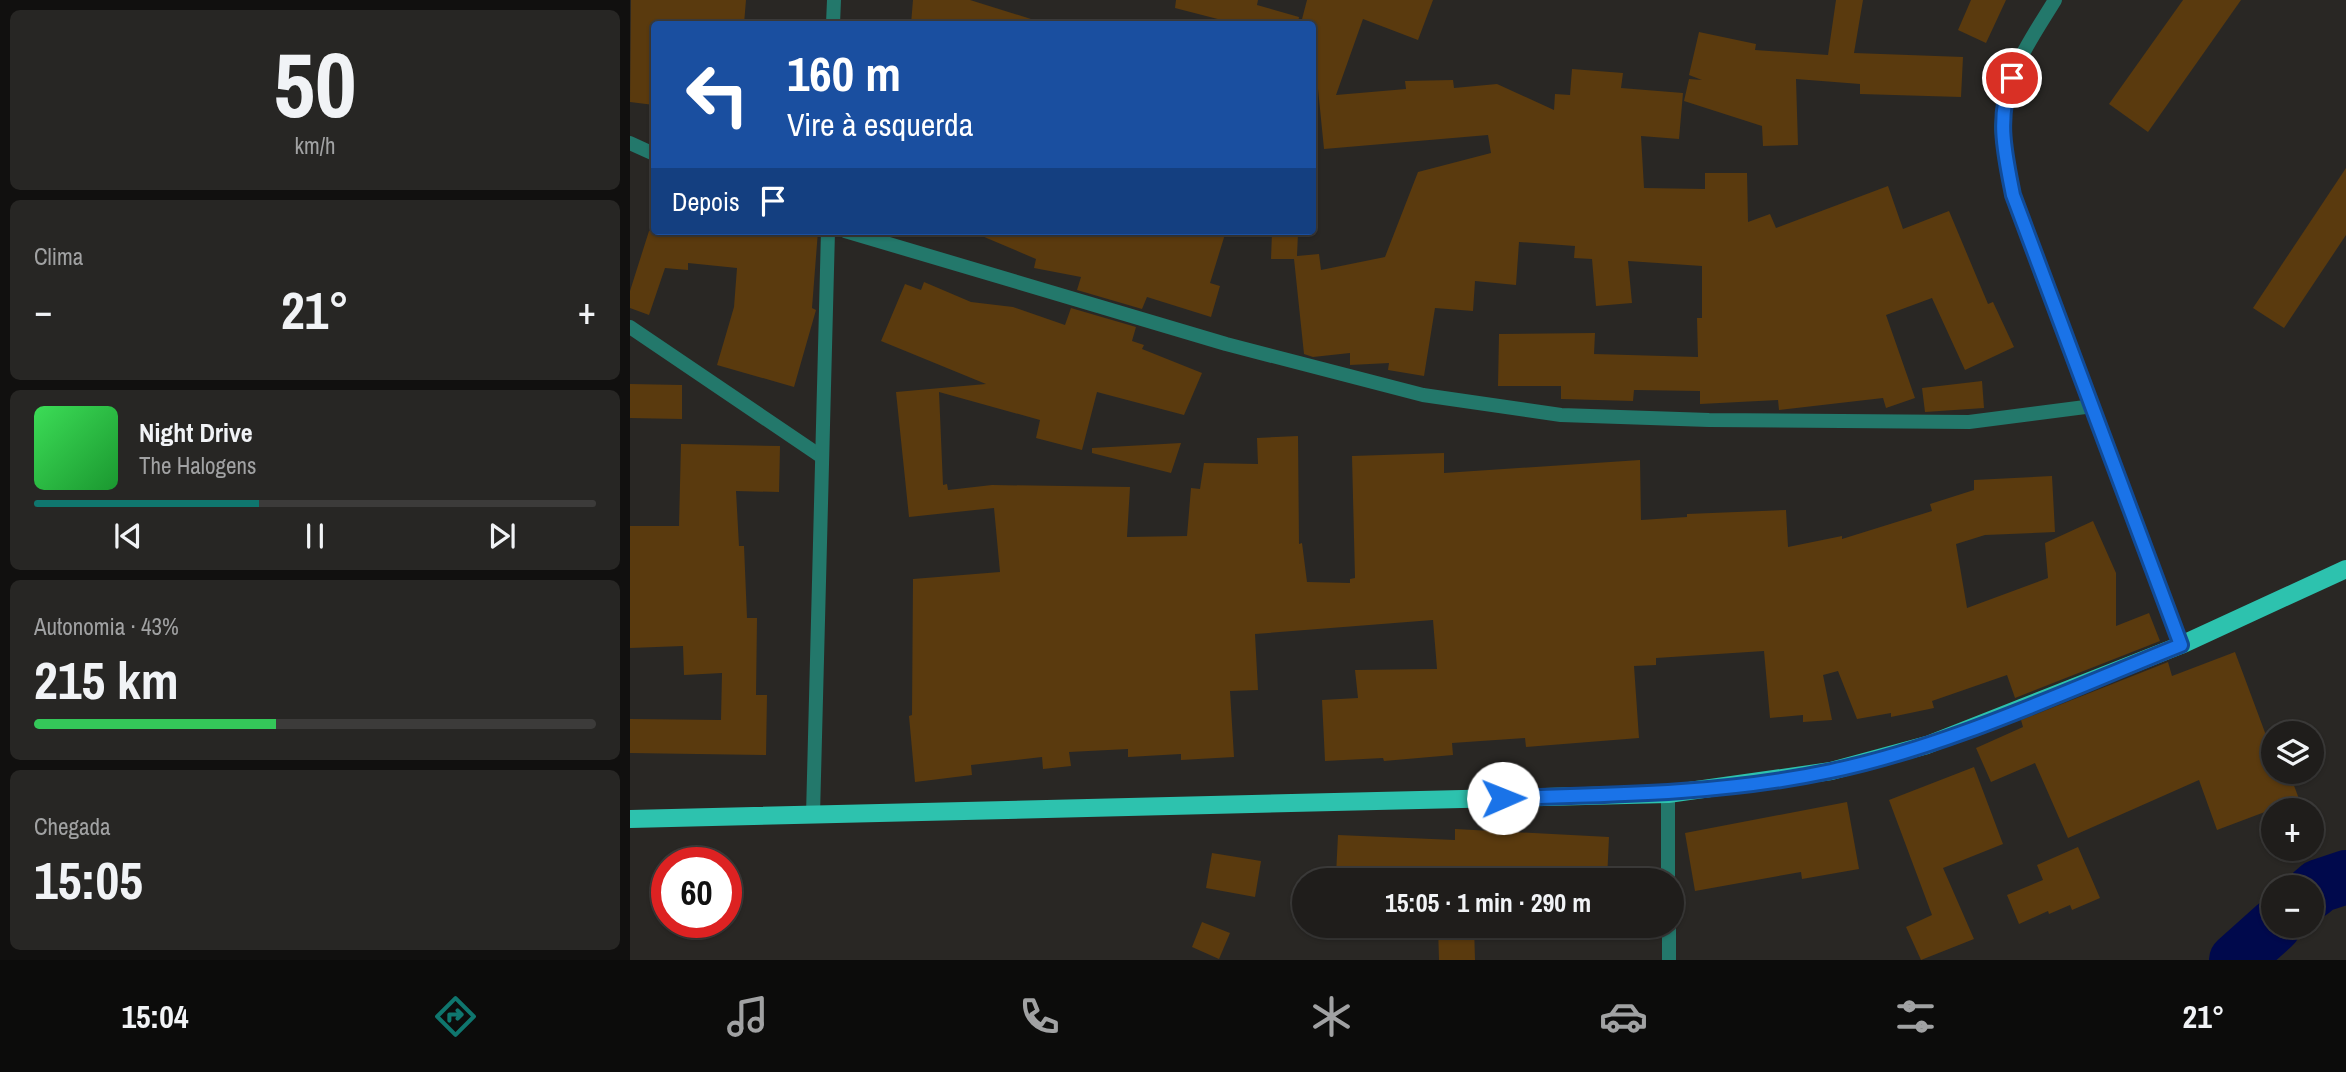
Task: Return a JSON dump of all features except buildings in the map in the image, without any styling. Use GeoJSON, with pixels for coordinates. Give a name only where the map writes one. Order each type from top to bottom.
{"type":"FeatureCollection","features":[{"type":"Feature","properties":{"kind":"main road"},"geometry":{"type":"LineString","coordinates":[[630,819],[1668,794],[1831,771],[1927,745],[2181,645],[2346,569]]}},
{"type":"Feature","properties":{"kind":"street"},"geometry":{"type":"LineString","coordinates":[[833,21],[834,0]]}},
{"type":"Feature","properties":{"kind":"street"},"geometry":{"type":"LineString","coordinates":[[2055,0],[2022,55],[2003,101],[2002,135],[2013,195],[2181,645]]}},
{"type":"Feature","properties":{"kind":"street"},"geometry":{"type":"LineString","coordinates":[[630,143],[651,153]]}},
{"type":"Feature","properties":{"kind":"street"},"geometry":{"type":"LineString","coordinates":[[813,815],[828,235]]}},
{"type":"Feature","properties":{"kind":"street"},"geometry":{"type":"LineString","coordinates":[[858,235],[1226,344],[1423,395],[1547,413],[1709,420],[1969,422],[2094,406]]}},
{"type":"Feature","properties":{"kind":"street"},"geometry":{"type":"LineString","coordinates":[[630,327],[822,457]]}},
{"type":"Feature","properties":{"kind":"street"},"geometry":{"type":"LineString","coordinates":[[1668,794],[1668,868]]}},
{"type":"Feature","properties":{"kind":"street"},"geometry":{"type":"LineString","coordinates":[[1669,938],[1669,960]]}},
{"type":"Feature","properties":{"kind":"waterway"},"geometry":{"type":"LineString","coordinates":[[2324,884],[2346,877]]}},
{"type":"Feature","properties":{"kind":"waterway"},"geometry":{"type":"LineString","coordinates":[[2236,960],[2261,938]]}},
{"type":"Feature","properties":{"kind":"route"},"geometry":{"type":"LineString","coordinates":[[1503,798],[1668,794],[1831,771],[1927,745],[2181,645],[2013,195],[2002,135],[2003,101],[2012,78]]}}]}
